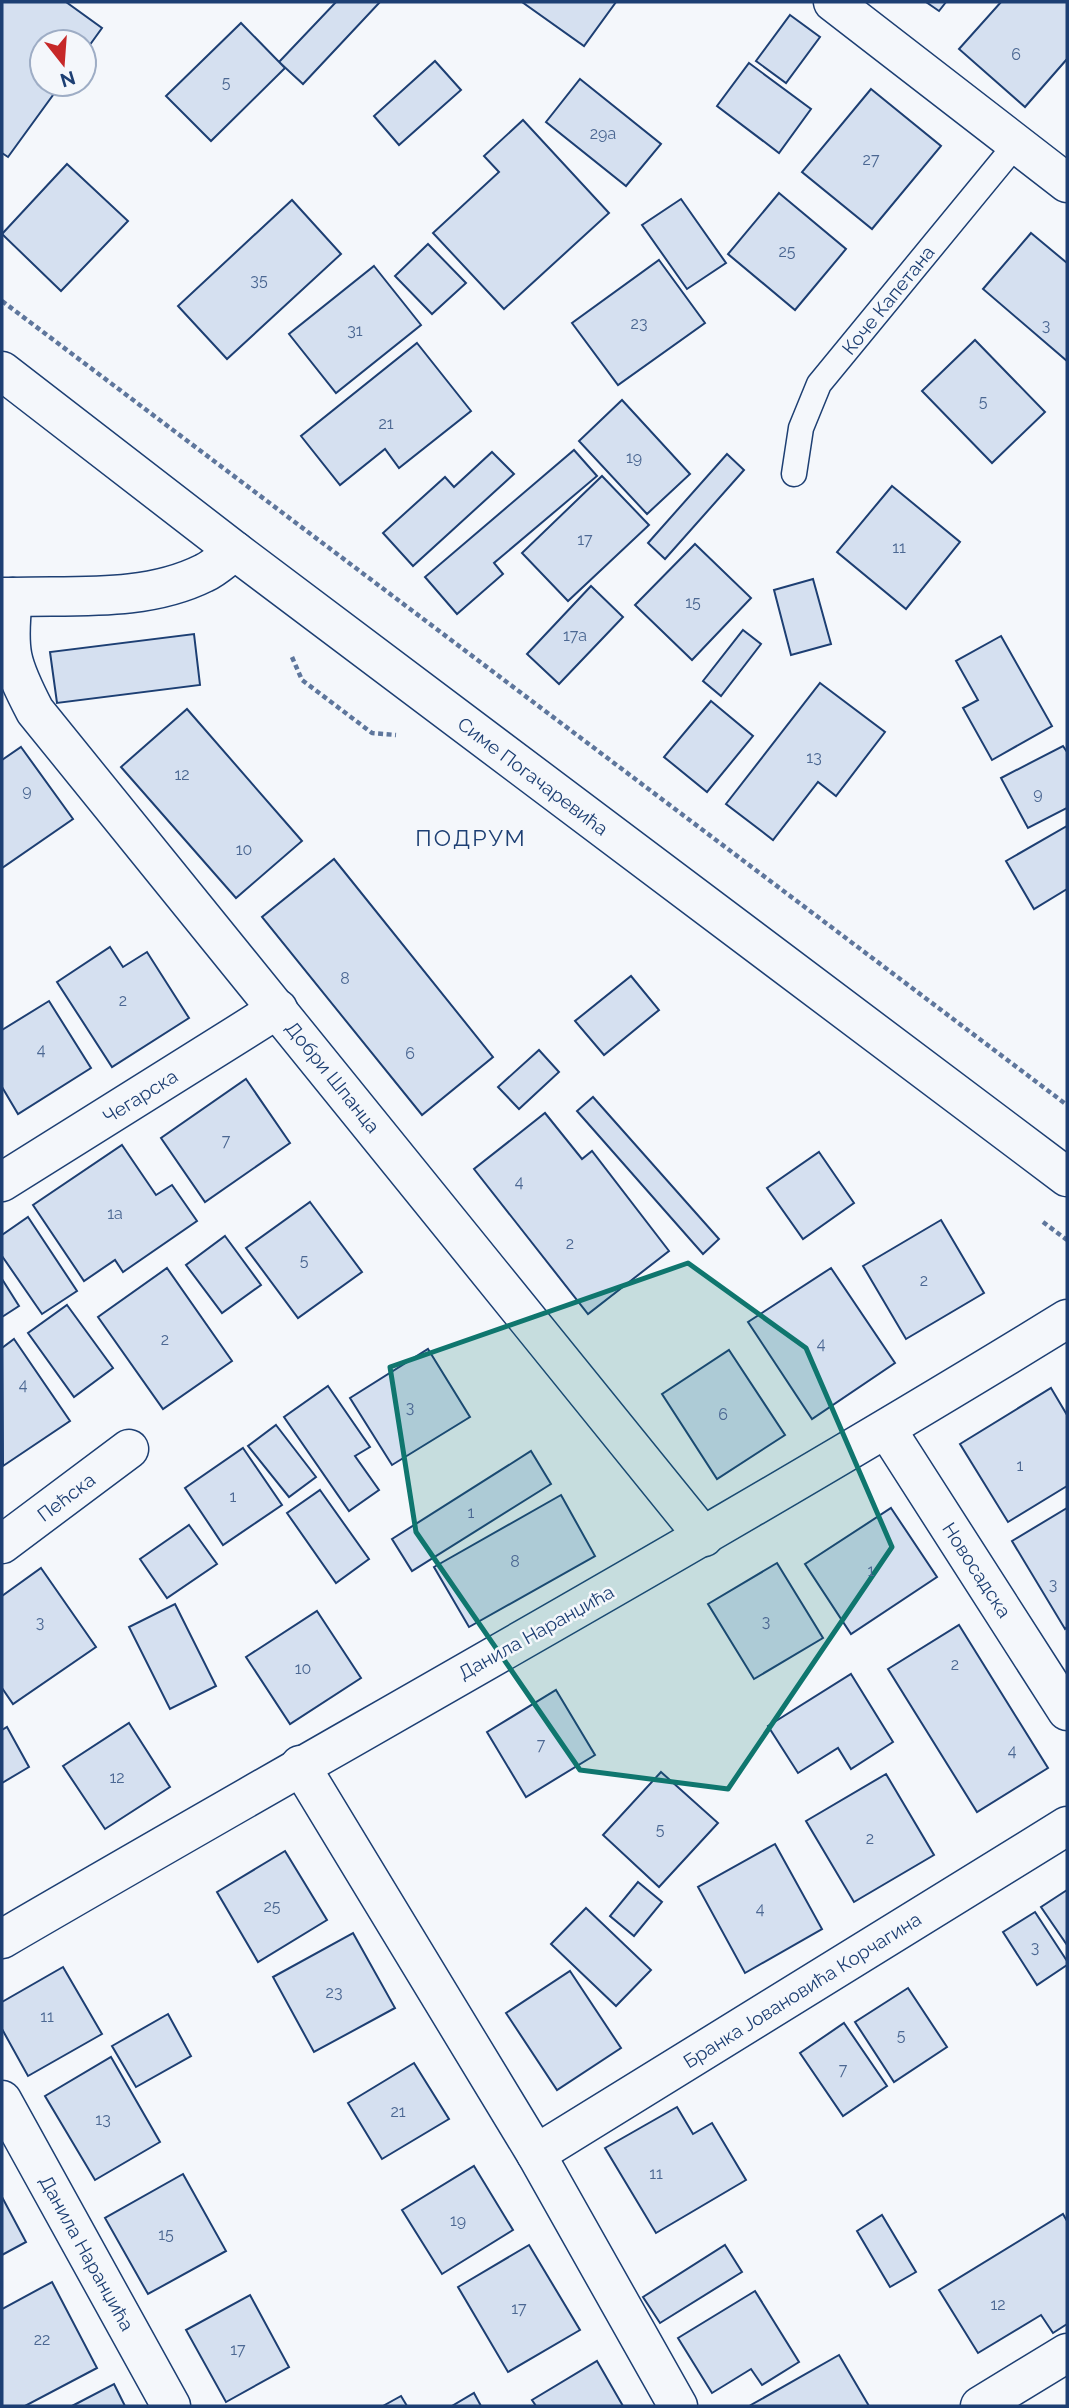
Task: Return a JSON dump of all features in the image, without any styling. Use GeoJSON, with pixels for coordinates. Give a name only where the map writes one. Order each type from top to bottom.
{"type":"FeatureCollection","features":[{"type":"Feature","properties":{"kind":"street"},"geometry":{"type":"LineString","coordinates":[[833,2],[1067,183]]}},
{"type":"Feature","properties":{"kind":"street","name":"Симе Погачаревића"},"geometry":{"type":"LineString","coordinates":[[2,370],[235,551],[1067,1177]]}},
{"type":"Feature","properties":{"kind":"street","name":"Добри Шпанца"},"geometry":{"type":"LineString","coordinates":[[235,551],[207,572],[192,579],[138,593],[7,597],[13,670],[35,710],[704,1537]]}},
{"type":"Feature","properties":{"kind":"street","name":"Чегарска"},"geometry":{"type":"LineString","coordinates":[[2,1182],[278,1009]]}},
{"type":"Feature","properties":{"kind":"street","name":"Данила Наранџића"},"geometry":{"type":"LineString","coordinates":[[2,1939],[300,1765],[704,1537],[887,1430],[1067,1319]]}},
{"type":"Feature","properties":{"kind":"street","name":"Новосадска"},"geometry":{"type":"LineString","coordinates":[[887,1430],[1067,1710]]}},
{"type":"Feature","properties":{"kind":"street","name":"Пећска"},"geometry":{"type":"LineString","coordinates":[[2,1544],[130,1449]]}},
{"type":"Feature","properties":{"kind":"street"},"geometry":{"type":"LineString","coordinates":[[300,1765],[536,2154],[678,2406]]}},
{"type":"Feature","properties":{"kind":"street","name":"Бранка Јовановића Корчагина"},"geometry":{"type":"LineString","coordinates":[[536,2154],[1067,1826]]}},
{"type":"Feature","properties":{"kind":"street","name":"Данила Наранџића"},"geometry":{"type":"LineString","coordinates":[[2,2100],[172,2406]]}},
{"type":"Feature","properties":{"kind":"street"},"geometry":{"type":"LineString","coordinates":[[980,2406],[1067,2353]]}},
{"type":"Feature","properties":{"kind":"lane","name":"Коче Капетана"},"geometry":{"type":"LineString","coordinates":[[794,474],[801,428],[819,384],[1017,143]]}},
{"type":"Feature","properties":{"kind":"path"},"geometry":{"type":"LineString","coordinates":[[2,301],[1067,1105]]}},
{"type":"Feature","properties":{"kind":"highlighted area"},"geometry":{"type":"Polygon","coordinates":[[[688,1263],[806,1348],[892,1547],[728,1789],[580,1770],[416,1532],[390,1367],[688,1263]]]}},
{"type":"Feature","properties":{"kind":"building"},"geometry":{"type":"Polygon","coordinates":[[[2,2],[66,2],[102,28],[98,34],[98,28],[28,28],[28,98],[51,98],[8,157],[2,153],[2,2]]]}},
{"type":"Feature","properties":{"kind":"building"},"geometry":{"type":"Polygon","coordinates":[[[336,2],[380,2],[303,84],[279,62],[336,2]]]}},
{"type":"Feature","properties":{"kind":"building"},"geometry":{"type":"Polygon","coordinates":[[[522,2],[616,2],[584,46],[522,2]]]}},
{"type":"Feature","properties":{"kind":"building"},"geometry":{"type":"Polygon","coordinates":[[[926,2],[946,2],[939,11],[926,2]]]}},
{"type":"Feature","properties":{"kind":"building"},"geometry":{"type":"Polygon","coordinates":[[[1001,2],[1067,2],[1067,59],[1025,107],[959,49],[1001,2]]]}},
{"type":"Feature","properties":{"kind":"building"},"geometry":{"type":"Polygon","coordinates":[[[790,15],[820,37],[786,83],[756,61],[790,15]]]}},
{"type":"Feature","properties":{"kind":"building"},"geometry":{"type":"Polygon","coordinates":[[[241,23],[285,68],[211,141],[166,96],[241,23]]]}},
{"type":"Feature","properties":{"kind":"building"},"geometry":{"type":"Polygon","coordinates":[[[435,61],[461,90],[399,145],[374,116],[435,61]]]}},
{"type":"Feature","properties":{"kind":"building"},"geometry":{"type":"Polygon","coordinates":[[[749,63],[811,109],[779,153],[717,106],[749,63]]]}},
{"type":"Feature","properties":{"kind":"building"},"geometry":{"type":"Polygon","coordinates":[[[580,79],[661,144],[626,186],[546,122],[580,79]]]}},
{"type":"Feature","properties":{"kind":"building"},"geometry":{"type":"Polygon","coordinates":[[[871,89],[941,146],[872,229],[802,172],[871,89]]]}},
{"type":"Feature","properties":{"kind":"building"},"geometry":{"type":"Polygon","coordinates":[[[523,120],[609,213],[504,309],[433,233],[499,172],[484,156],[523,120]]]}},
{"type":"Feature","properties":{"kind":"building"},"geometry":{"type":"Polygon","coordinates":[[[67,164],[128,221],[61,291],[2,234],[67,164]]]}},
{"type":"Feature","properties":{"kind":"building"},"geometry":{"type":"Polygon","coordinates":[[[779,193],[846,249],[795,310],[728,254],[779,193]]]}},
{"type":"Feature","properties":{"kind":"building"},"geometry":{"type":"Polygon","coordinates":[[[681,199],[726,263],[687,289],[642,225],[681,199]]]}},
{"type":"Feature","properties":{"kind":"building"},"geometry":{"type":"Polygon","coordinates":[[[292,200],[341,254],[227,359],[178,306],[292,200]]]}},
{"type":"Feature","properties":{"kind":"building"},"geometry":{"type":"Polygon","coordinates":[[[1031,233],[1067,263],[1067,361],[983,289],[1031,233]]]}},
{"type":"Feature","properties":{"kind":"building"},"geometry":{"type":"Polygon","coordinates":[[[428,244],[466,283],[432,314],[395,276],[428,244]]]}},
{"type":"Feature","properties":{"kind":"building"},"geometry":{"type":"Polygon","coordinates":[[[659,260],[705,323],[618,385],[572,323],[659,260]]]}},
{"type":"Feature","properties":{"kind":"building"},"geometry":{"type":"Polygon","coordinates":[[[374,266],[421,325],[336,393],[289,334],[374,266]]]}},
{"type":"Feature","properties":{"kind":"building"},"geometry":{"type":"Polygon","coordinates":[[[975,340],[1045,412],[992,463],[922,391],[975,340]]]}},
{"type":"Feature","properties":{"kind":"building"},"geometry":{"type":"Polygon","coordinates":[[[417,343],[471,411],[399,468],[385,449],[340,485],[301,436],[417,343]]]}},
{"type":"Feature","properties":{"kind":"building"},"geometry":{"type":"Polygon","coordinates":[[[622,400],[690,474],[647,514],[579,441],[622,400]]]}},
{"type":"Feature","properties":{"kind":"building"},"geometry":{"type":"Polygon","coordinates":[[[574,450],[597,476],[494,563],[503,574],[457,614],[425,577],[574,450]]]}},
{"type":"Feature","properties":{"kind":"building"},"geometry":{"type":"Polygon","coordinates":[[[492,452],[514,474],[413,566],[383,533],[445,477],[454,487],[492,452]]]}},
{"type":"Feature","properties":{"kind":"building"},"geometry":{"type":"Polygon","coordinates":[[[727,454],[744,470],[665,559],[648,543],[727,454]]]}},
{"type":"Feature","properties":{"kind":"building"},"geometry":{"type":"Polygon","coordinates":[[[602,476],[649,525],[568,601],[522,553],[602,476]]]}},
{"type":"Feature","properties":{"kind":"building"},"geometry":{"type":"Polygon","coordinates":[[[892,486],[960,542],[906,609],[837,552],[892,486]]]}},
{"type":"Feature","properties":{"kind":"building"},"geometry":{"type":"Polygon","coordinates":[[[695,544],[751,598],[692,660],[635,605],[695,544]]]}},
{"type":"Feature","properties":{"kind":"building"},"geometry":{"type":"Polygon","coordinates":[[[813,579],[831,644],[791,655],[774,590],[813,579]]]}},
{"type":"Feature","properties":{"kind":"building"},"geometry":{"type":"Polygon","coordinates":[[[591,586],[623,617],[559,684],[527,654],[591,586]]]}},
{"type":"Feature","properties":{"kind":"building"},"geometry":{"type":"Polygon","coordinates":[[[743,630],[761,644],[721,696],[703,681],[743,630]]]}},
{"type":"Feature","properties":{"kind":"building"},"geometry":{"type":"Polygon","coordinates":[[[194,634],[200,685],[57,703],[50,652],[194,634]]]}},
{"type":"Feature","properties":{"kind":"building"},"geometry":{"type":"Polygon","coordinates":[[[1001,636],[1052,726],[992,760],[963,708],[978,700],[956,661],[1001,636]]]}},
{"type":"Feature","properties":{"kind":"building"},"geometry":{"type":"Polygon","coordinates":[[[820,683],[885,732],[836,796],[818,782],[773,840],[726,804],[820,683]]]}},
{"type":"Feature","properties":{"kind":"building"},"geometry":{"type":"Polygon","coordinates":[[[711,701],[753,736],[707,792],[664,757],[711,701]]]}},
{"type":"Feature","properties":{"kind":"building"},"geometry":{"type":"Polygon","coordinates":[[[187,709],[302,841],[236,898],[121,767],[187,709]]]}},
{"type":"Feature","properties":{"kind":"building"},"geometry":{"type":"Polygon","coordinates":[[[1063,746],[1067,752],[1067,808],[1028,828],[1001,778],[1063,746]]]}},
{"type":"Feature","properties":{"kind":"building"},"geometry":{"type":"Polygon","coordinates":[[[21,747],[73,819],[2,868],[2,760],[21,747]]]}},
{"type":"Feature","properties":{"kind":"building"},"geometry":{"type":"Polygon","coordinates":[[[1067,826],[1067,889],[1034,909],[1006,861],[1067,826]]]}},
{"type":"Feature","properties":{"kind":"building"},"geometry":{"type":"Polygon","coordinates":[[[334,859],[493,1057],[422,1115],[262,917],[334,859]]]}},
{"type":"Feature","properties":{"kind":"building"},"geometry":{"type":"Polygon","coordinates":[[[110,947],[123,967],[147,952],[189,1018],[112,1067],[57,982],[110,947]]]}},
{"type":"Feature","properties":{"kind":"building"},"geometry":{"type":"Polygon","coordinates":[[[631,976],[659,1010],[604,1055],[575,1021],[631,976]]]}},
{"type":"Feature","properties":{"kind":"building"},"geometry":{"type":"Polygon","coordinates":[[[49,1001],[91,1068],[18,1114],[2,1087],[2,1030],[49,1001]]]}},
{"type":"Feature","properties":{"kind":"building"},"geometry":{"type":"Polygon","coordinates":[[[539,1050],[559,1072],[519,1109],[498,1087],[539,1050]]]}},
{"type":"Feature","properties":{"kind":"building"},"geometry":{"type":"Polygon","coordinates":[[[246,1079],[290,1143],[205,1202],[161,1138],[246,1079]]]}},
{"type":"Feature","properties":{"kind":"building"},"geometry":{"type":"Polygon","coordinates":[[[593,1097],[719,1239],[703,1254],[577,1111],[593,1097]]]}},
{"type":"Feature","properties":{"kind":"building"},"geometry":{"type":"Polygon","coordinates":[[[545,1113],[582,1159],[592,1151],[669,1251],[588,1314],[474,1169],[545,1113]]]}},
{"type":"Feature","properties":{"kind":"building"},"geometry":{"type":"Polygon","coordinates":[[[122,1145],[156,1195],[172,1185],[197,1221],[123,1272],[115,1260],[84,1281],[33,1205],[122,1145]]]}},
{"type":"Feature","properties":{"kind":"building"},"geometry":{"type":"Polygon","coordinates":[[[819,1152],[854,1203],[803,1239],[767,1188],[819,1152]]]}},
{"type":"Feature","properties":{"kind":"building"},"geometry":{"type":"Polygon","coordinates":[[[310,1202],[362,1272],[298,1318],[246,1248],[310,1202]]]}},
{"type":"Feature","properties":{"kind":"building"},"geometry":{"type":"Polygon","coordinates":[[[28,1217],[77,1291],[42,1314],[2,1256],[2,1235],[28,1217]]]}},
{"type":"Feature","properties":{"kind":"building"},"geometry":{"type":"Polygon","coordinates":[[[941,1220],[984,1293],[906,1339],[863,1266],[941,1220]]]}},
{"type":"Feature","properties":{"kind":"building"},"geometry":{"type":"Polygon","coordinates":[[[225,1236],[261,1285],[222,1313],[186,1265],[225,1236]]]}},
{"type":"Feature","properties":{"kind":"building"},"geometry":{"type":"Polygon","coordinates":[[[167,1268],[232,1361],[163,1409],[98,1317],[167,1268]]]}},
{"type":"Feature","properties":{"kind":"building"},"geometry":{"type":"Polygon","coordinates":[[[831,1268],[895,1363],[812,1419],[748,1322],[831,1268]]]}},
{"type":"Feature","properties":{"kind":"building"},"geometry":{"type":"Polygon","coordinates":[[[2,1279],[19,1306],[2,1317],[2,1279]]]}},
{"type":"Feature","properties":{"kind":"building"},"geometry":{"type":"Polygon","coordinates":[[[67,1305],[113,1368],[74,1397],[28,1333],[67,1305]]]}},
{"type":"Feature","properties":{"kind":"building"},"geometry":{"type":"Polygon","coordinates":[[[14,1339],[70,1421],[3,1466],[2,1348],[14,1339]]]}},
{"type":"Feature","properties":{"kind":"building"},"geometry":{"type":"Polygon","coordinates":[[[428,1349],[470,1417],[392,1465],[350,1398],[428,1349]]]}},
{"type":"Feature","properties":{"kind":"building"},"geometry":{"type":"Polygon","coordinates":[[[729,1350],[785,1435],[717,1479],[662,1394],[729,1350]]]}},
{"type":"Feature","properties":{"kind":"building"},"geometry":{"type":"Polygon","coordinates":[[[328,1386],[370,1447],[355,1456],[379,1490],[349,1511],[284,1417],[328,1386]]]}},
{"type":"Feature","properties":{"kind":"building"},"geometry":{"type":"Polygon","coordinates":[[[1051,1388],[1067,1415],[1067,1486],[1008,1522],[960,1444],[1051,1388]]]}},
{"type":"Feature","properties":{"kind":"building"},"geometry":{"type":"Polygon","coordinates":[[[276,1425],[316,1477],[289,1497],[248,1446],[276,1425]]]}},
{"type":"Feature","properties":{"kind":"building"},"geometry":{"type":"Polygon","coordinates":[[[243,1448],[282,1505],[223,1545],[185,1488],[243,1448]]]}},
{"type":"Feature","properties":{"kind":"building"},"geometry":{"type":"Polygon","coordinates":[[[531,1451],[551,1484],[412,1571],[392,1539],[531,1451]]]}},
{"type":"Feature","properties":{"kind":"building"},"geometry":{"type":"Polygon","coordinates":[[[320,1490],[369,1559],[336,1583],[287,1513],[320,1490]]]}},
{"type":"Feature","properties":{"kind":"building"},"geometry":{"type":"Polygon","coordinates":[[[561,1495],[595,1556],[469,1627],[434,1567],[561,1495]]]}},
{"type":"Feature","properties":{"kind":"building"},"geometry":{"type":"Polygon","coordinates":[[[891,1508],[937,1577],[851,1634],[805,1564],[891,1508]]]}},
{"type":"Feature","properties":{"kind":"building"},"geometry":{"type":"Polygon","coordinates":[[[1067,1508],[1067,1627],[1065,1629],[1012,1541],[1067,1508]]]}},
{"type":"Feature","properties":{"kind":"building"},"geometry":{"type":"Polygon","coordinates":[[[189,1525],[217,1564],[167,1598],[140,1559],[189,1525]]]}},
{"type":"Feature","properties":{"kind":"building"},"geometry":{"type":"Polygon","coordinates":[[[777,1563],[823,1638],[754,1679],[708,1604],[777,1563]]]}},
{"type":"Feature","properties":{"kind":"building"},"geometry":{"type":"Polygon","coordinates":[[[41,1568],[96,1647],[13,1704],[2,1688],[2,1596],[41,1568]]]}},
{"type":"Feature","properties":{"kind":"building"},"geometry":{"type":"Polygon","coordinates":[[[175,1604],[216,1686],[170,1709],[129,1627],[175,1604]]]}},
{"type":"Feature","properties":{"kind":"building"},"geometry":{"type":"Polygon","coordinates":[[[317,1611],[361,1678],[290,1724],[246,1657],[317,1611]]]}},
{"type":"Feature","properties":{"kind":"building"},"geometry":{"type":"Polygon","coordinates":[[[959,1625],[1048,1768],[977,1812],[888,1669],[959,1625]]]}},
{"type":"Feature","properties":{"kind":"building"},"geometry":{"type":"Polygon","coordinates":[[[851,1674],[893,1742],[851,1769],[838,1748],[798,1773],[768,1726],[851,1674]]]}},
{"type":"Feature","properties":{"kind":"building"},"geometry":{"type":"Polygon","coordinates":[[[556,1690],[595,1755],[526,1797],[487,1732],[556,1690]]]}},
{"type":"Feature","properties":{"kind":"building"},"geometry":{"type":"Polygon","coordinates":[[[129,1723],[170,1787],[105,1829],[63,1766],[129,1723]]]}},
{"type":"Feature","properties":{"kind":"building"},"geometry":{"type":"Polygon","coordinates":[[[7,1727],[29,1767],[2,1783],[2,1730],[7,1727]]]}},
{"type":"Feature","properties":{"kind":"building"},"geometry":{"type":"Polygon","coordinates":[[[661,1772],[718,1823],[659,1887],[603,1835],[661,1772]]]}},
{"type":"Feature","properties":{"kind":"building"},"geometry":{"type":"Polygon","coordinates":[[[886,1774],[934,1855],[854,1902],[806,1821],[886,1774]]]}},
{"type":"Feature","properties":{"kind":"building"},"geometry":{"type":"Polygon","coordinates":[[[775,1844],[822,1929],[745,1973],[698,1887],[775,1844]]]}},
{"type":"Feature","properties":{"kind":"building"},"geometry":{"type":"Polygon","coordinates":[[[285,1851],[327,1920],[258,1962],[217,1892],[285,1851]]]}},
{"type":"Feature","properties":{"kind":"building"},"geometry":{"type":"Polygon","coordinates":[[[638,1882],[662,1902],[634,1936],[610,1916],[638,1882]]]}},
{"type":"Feature","properties":{"kind":"building"},"geometry":{"type":"Polygon","coordinates":[[[1067,1890],[1067,1945],[1041,1907],[1067,1890]]]}},
{"type":"Feature","properties":{"kind":"building"},"geometry":{"type":"Polygon","coordinates":[[[586,1908],[651,1970],[616,2006],[551,1944],[586,1908]]]}},
{"type":"Feature","properties":{"kind":"building"},"geometry":{"type":"Polygon","coordinates":[[[1035,1912],[1067,1961],[1067,1965],[1037,1985],[1003,1932],[1035,1912]]]}},
{"type":"Feature","properties":{"kind":"building"},"geometry":{"type":"Polygon","coordinates":[[[353,1933],[395,2008],[314,2052],[273,1977],[353,1933]]]}},
{"type":"Feature","properties":{"kind":"building"},"geometry":{"type":"Polygon","coordinates":[[[63,1967],[102,2034],[28,2076],[2,2029],[2,2002],[63,1967]]]}},
{"type":"Feature","properties":{"kind":"building"},"geometry":{"type":"Polygon","coordinates":[[[570,1971],[621,2048],[557,2090],[506,2013],[570,1971]]]}},
{"type":"Feature","properties":{"kind":"building"},"geometry":{"type":"Polygon","coordinates":[[[908,1988],[947,2047],[894,2082],[855,2022],[908,1988]]]}},
{"type":"Feature","properties":{"kind":"building"},"geometry":{"type":"Polygon","coordinates":[[[168,2014],[191,2056],[136,2087],[112,2046],[168,2014]]]}},
{"type":"Feature","properties":{"kind":"building"},"geometry":{"type":"Polygon","coordinates":[[[844,2023],[887,2086],[843,2116],[800,2053],[844,2023]]]}},
{"type":"Feature","properties":{"kind":"building"},"geometry":{"type":"Polygon","coordinates":[[[111,2057],[160,2142],[95,2180],[45,2096],[111,2057]]]}},
{"type":"Feature","properties":{"kind":"building"},"geometry":{"type":"Polygon","coordinates":[[[414,2063],[449,2119],[382,2159],[348,2103],[414,2063]]]}},
{"type":"Feature","properties":{"kind":"building"},"geometry":{"type":"Polygon","coordinates":[[[677,2107],[693,2134],[712,2123],[746,2180],[656,2233],[605,2148],[677,2107]]]}},
{"type":"Feature","properties":{"kind":"building"},"geometry":{"type":"Polygon","coordinates":[[[474,2166],[513,2230],[442,2274],[402,2210],[474,2166]]]}},
{"type":"Feature","properties":{"kind":"building"},"geometry":{"type":"Polygon","coordinates":[[[183,2174],[226,2251],[148,2294],[105,2218],[183,2174]]]}},
{"type":"Feature","properties":{"kind":"building"},"geometry":{"type":"Polygon","coordinates":[[[2,2197],[26,2242],[2,2255],[2,2197]]]}},
{"type":"Feature","properties":{"kind":"building"},"geometry":{"type":"Polygon","coordinates":[[[1063,2214],[1067,2221],[1067,2324],[1053,2333],[1041,2315],[978,2353],[939,2290],[1063,2214]]]}},
{"type":"Feature","properties":{"kind":"building"},"geometry":{"type":"Polygon","coordinates":[[[882,2215],[916,2272],[890,2287],[857,2231],[882,2215]]]}},
{"type":"Feature","properties":{"kind":"building"},"geometry":{"type":"Polygon","coordinates":[[[529,2245],[580,2330],[508,2372],[458,2287],[529,2245]]]}},
{"type":"Feature","properties":{"kind":"building"},"geometry":{"type":"Polygon","coordinates":[[[725,2245],[742,2272],[660,2323],[643,2297],[725,2245]]]}},
{"type":"Feature","properties":{"kind":"building"},"geometry":{"type":"Polygon","coordinates":[[[52,2282],[97,2368],[25,2406],[2,2406],[2,2309],[52,2282]]]}},
{"type":"Feature","properties":{"kind":"building"},"geometry":{"type":"Polygon","coordinates":[[[755,2291],[799,2362],[762,2385],[751,2369],[712,2393],[678,2338],[755,2291]]]}},
{"type":"Feature","properties":{"kind":"building"},"geometry":{"type":"Polygon","coordinates":[[[250,2295],[289,2367],[226,2402],[186,2330],[250,2295]]]}},
{"type":"Feature","properties":{"kind":"building"},"geometry":{"type":"Polygon","coordinates":[[[839,2355],[869,2406],[751,2405],[839,2355]]]}},
{"type":"Feature","properties":{"kind":"building"},"geometry":{"type":"Polygon","coordinates":[[[597,2361],[623,2406],[536,2406],[532,2400],[597,2361]]]}},
{"type":"Feature","properties":{"kind":"building"},"geometry":{"type":"Polygon","coordinates":[[[114,2384],[125,2406],[72,2406],[114,2384]]]}},
{"type":"Feature","properties":{"kind":"building"},"geometry":{"type":"Polygon","coordinates":[[[474,2393],[481,2406],[452,2406],[474,2393]]]}},
{"type":"Feature","properties":{"kind":"building"},"geometry":{"type":"Polygon","coordinates":[[[401,2396],[407,2406],[383,2406],[401,2396]]]}},
{"type":"Feature","properties":{"kind":"district","name":"ПОДРУМ"},"geometry":{"type":"Point","coordinates":[471,838]}}]}
